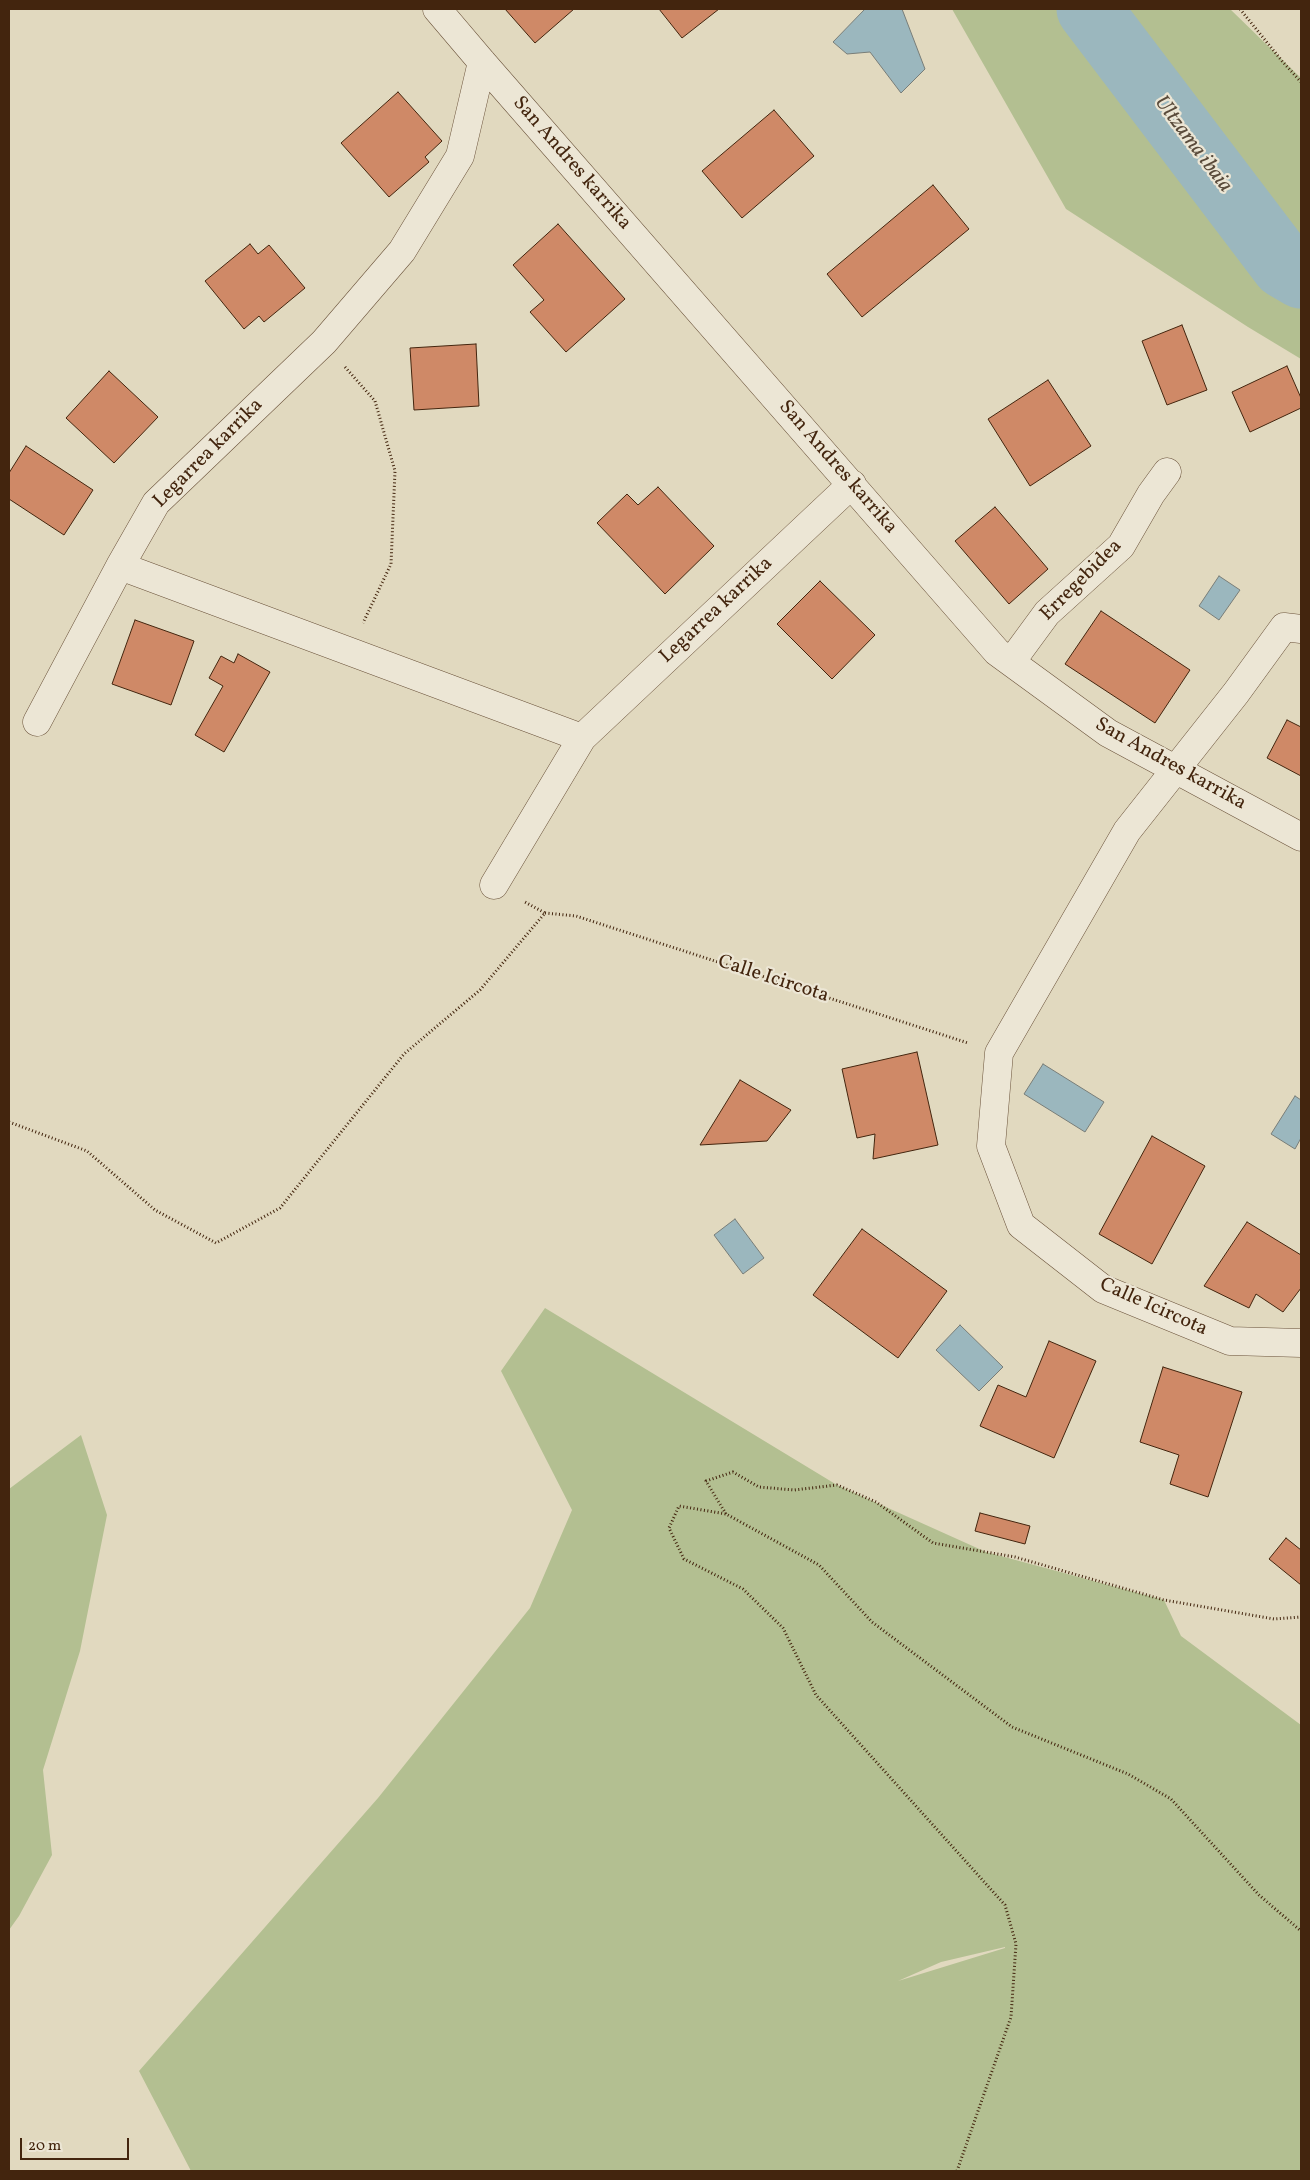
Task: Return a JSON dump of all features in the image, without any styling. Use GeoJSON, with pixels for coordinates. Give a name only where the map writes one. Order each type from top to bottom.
{"type":"FeatureCollection","features":[{"type":"Feature","properties":{"kind":"street","name":"San Andres karrika"},"geometry":{"type":"LineString","coordinates":[[440,12],[997,652],[1108,733],[1301,837]]}},
{"type":"Feature","properties":{"kind":"street","name":"Legarrea karrika"},"geometry":{"type":"LineString","coordinates":[[37,722],[120,566],[156,503],[324,342],[402,251],[460,156],[482,62]]}},
{"type":"Feature","properties":{"kind":"street","name":"Erregebidea"},"geometry":{"type":"LineString","coordinates":[[1010,662],[1047,613],[1121,546],[1150,494],[1167,472]]}},
{"type":"Feature","properties":{"kind":"street","name":"Legarrea karrika"},"geometry":{"type":"LineString","coordinates":[[494,885],[582,738],[852,484]]}},
{"type":"Feature","properties":{"kind":"street"},"geometry":{"type":"LineString","coordinates":[[120,566],[582,738]]}},
{"type":"Feature","properties":{"kind":"street"},"geometry":{"type":"LineString","coordinates":[[1174,769],[1236,692],[1284,627],[1301,629]]}},
{"type":"Feature","properties":{"kind":"street","name":"Calle Icircota"},"geometry":{"type":"LineString","coordinates":[[1174,769],[1127,831],[999,1053],[991,1146],[1021,1225],[1103,1289],[1230,1341],[1301,1343]]}},
{"type":"Feature","properties":{"kind":"path"},"geometry":{"type":"LineString","coordinates":[[1240,9],[1301,82]]}},
{"type":"Feature","properties":{"kind":"path"},"geometry":{"type":"LineString","coordinates":[[324,342],[375,401],[395,471],[391,564],[349,652]]}},
{"type":"Feature","properties":{"kind":"path"},"geometry":{"type":"LineString","coordinates":[[9,1122],[87,1151],[155,1210],[216,1243],[280,1208],[404,1054],[480,990],[545,913],[494,885]]}},
{"type":"Feature","properties":{"kind":"path","name":"Calle Icircota"},"geometry":{"type":"LineString","coordinates":[[545,913],[576,916],[999,1053]]}},
{"type":"Feature","properties":{"kind":"path"},"geometry":{"type":"LineString","coordinates":[[726,1514],[706,1481],[733,1472],[759,1488],[794,1490],[837,1485],[876,1502],[933,1543],[1015,1558],[1164,1600],[1274,1619],[1301,1617]]}},
{"type":"Feature","properties":{"kind":"path"},"geometry":{"type":"LineString","coordinates":[[958,2171],[1011,2017],[1016,1944],[1005,1905],[816,1695],[783,1628],[742,1589],[684,1559],[669,1528],[679,1506],[726,1514],[819,1565],[872,1622],[1012,1728],[1128,1774],[1172,1799],[1259,1895],[1301,1931]]}},
{"type":"Feature","properties":{"kind":"green space"},"geometry":{"type":"Polygon","coordinates":[[[952,9],[1230,9],[1301,78],[1301,359],[1248,327],[1066,209],[952,9]]]}},
{"type":"Feature","properties":{"kind":"green space"},"geometry":{"type":"Polygon","coordinates":[[[545,1308],[837,1485],[986,1552],[1164,1600],[1181,1636],[1301,1725],[1301,2171],[191,2171],[139,2071],[378,1798],[530,1608],[572,1510],[501,1371],[545,1308]],[[1005,1948],[941,1962],[898,1981],[1005,1948]]]}},
{"type":"Feature","properties":{"kind":"green space"},"geometry":{"type":"Polygon","coordinates":[[[81,1435],[107,1515],[80,1651],[43,1770],[52,1855],[19,1916],[9,1930],[9,1489],[81,1435]]]}},
{"type":"Feature","properties":{"kind":"water"},"geometry":{"type":"Polygon","coordinates":[[[865,9],[902,9],[925,69],[901,93],[870,52],[847,54],[833,42],[865,9]]]}},
{"type":"Feature","properties":{"kind":"water"},"geometry":{"type":"Polygon","coordinates":[[[1219,576],[1240,590],[1219,620],[1199,606],[1219,576]]]}},
{"type":"Feature","properties":{"kind":"water"},"geometry":{"type":"Polygon","coordinates":[[[1043,1064],[1104,1102],[1085,1132],[1024,1094],[1043,1064]]]}},
{"type":"Feature","properties":{"kind":"water"},"geometry":{"type":"Polygon","coordinates":[[[1295,1096],[1301,1100],[1301,1138],[1295,1149],[1271,1134],[1295,1096]]]}},
{"type":"Feature","properties":{"kind":"water"},"geometry":{"type":"Polygon","coordinates":[[[735,1219],[764,1258],[743,1274],[714,1235],[735,1219]]]}},
{"type":"Feature","properties":{"kind":"water"},"geometry":{"type":"Polygon","coordinates":[[[960,1325],[1003,1367],[979,1391],[936,1350],[960,1325]]]}},
{"type":"Feature","properties":{"kind":"building"},"geometry":{"type":"Polygon","coordinates":[[[505,9],[574,9],[535,43],[505,9]]]}},
{"type":"Feature","properties":{"kind":"building"},"geometry":{"type":"Polygon","coordinates":[[[659,9],[719,9],[682,38],[659,9]]]}},
{"type":"Feature","properties":{"kind":"building"},"geometry":{"type":"Polygon","coordinates":[[[398,92],[442,141],[425,157],[429,162],[389,197],[341,143],[398,92]]]}},
{"type":"Feature","properties":{"kind":"building"},"geometry":{"type":"Polygon","coordinates":[[[774,110],[814,156],[742,218],[702,171],[774,110]]]}},
{"type":"Feature","properties":{"kind":"building"},"geometry":{"type":"Polygon","coordinates":[[[933,185],[969,229],[862,317],[827,274],[933,185]]]}},
{"type":"Feature","properties":{"kind":"building"},"geometry":{"type":"Polygon","coordinates":[[[558,224],[625,299],[566,352],[530,312],[544,300],[513,265],[558,224]]]}},
{"type":"Feature","properties":{"kind":"building"},"geometry":{"type":"Polygon","coordinates":[[[250,244],[258,254],[269,245],[305,288],[264,322],[259,316],[244,329],[205,281],[250,244]]]}},
{"type":"Feature","properties":{"kind":"building"},"geometry":{"type":"Polygon","coordinates":[[[1182,325],[1207,390],[1167,405],[1142,341],[1182,325]]]}},
{"type":"Feature","properties":{"kind":"building"},"geometry":{"type":"Polygon","coordinates":[[[476,344],[479,406],[414,410],[410,348],[476,344]]]}},
{"type":"Feature","properties":{"kind":"building"},"geometry":{"type":"Polygon","coordinates":[[[1287,366],[1301,398],[1301,408],[1250,432],[1232,392],[1287,366]]]}},
{"type":"Feature","properties":{"kind":"building"},"geometry":{"type":"Polygon","coordinates":[[[109,371],[158,417],[114,463],[66,418],[109,371]]]}},
{"type":"Feature","properties":{"kind":"building"},"geometry":{"type":"Polygon","coordinates":[[[1048,380],[1091,446],[1030,486],[988,419],[1048,380]]]}},
{"type":"Feature","properties":{"kind":"building"},"geometry":{"type":"Polygon","coordinates":[[[26,446],[93,490],[64,535],[9,499],[9,473],[26,446]]]}},
{"type":"Feature","properties":{"kind":"building"},"geometry":{"type":"Polygon","coordinates":[[[658,487],[714,546],[665,594],[597,523],[627,494],[638,505],[658,487]]]}},
{"type":"Feature","properties":{"kind":"building"},"geometry":{"type":"Polygon","coordinates":[[[995,507],[1048,569],[1009,604],[955,541],[995,507]]]}},
{"type":"Feature","properties":{"kind":"building"},"geometry":{"type":"Polygon","coordinates":[[[820,581],[875,635],[832,679],[777,624],[820,581]]]}},
{"type":"Feature","properties":{"kind":"building"},"geometry":{"type":"Polygon","coordinates":[[[1101,611],[1190,670],[1155,723],[1065,664],[1101,611]]]}},
{"type":"Feature","properties":{"kind":"building"},"geometry":{"type":"Polygon","coordinates":[[[135,620],[194,641],[171,705],[112,684],[135,620]]]}},
{"type":"Feature","properties":{"kind":"building"},"geometry":{"type":"Polygon","coordinates":[[[238,654],[270,672],[224,752],[195,735],[223,686],[209,678],[221,656],[234,663],[238,654]]]}},
{"type":"Feature","properties":{"kind":"building"},"geometry":{"type":"Polygon","coordinates":[[[1287,720],[1301,727],[1301,776],[1267,758],[1287,720]]]}},
{"type":"Feature","properties":{"kind":"building"},"geometry":{"type":"Polygon","coordinates":[[[917,1052],[938,1145],[873,1159],[875,1134],[857,1138],[842,1069],[917,1052]]]}},
{"type":"Feature","properties":{"kind":"building"},"geometry":{"type":"Polygon","coordinates":[[[740,1080],[791,1110],[767,1141],[700,1145],[740,1080]]]}},
{"type":"Feature","properties":{"kind":"building"},"geometry":{"type":"Polygon","coordinates":[[[1152,1136],[1205,1166],[1152,1264],[1099,1234],[1152,1136]]]}},
{"type":"Feature","properties":{"kind":"building"},"geometry":{"type":"Polygon","coordinates":[[[1247,1222],[1301,1255],[1301,1288],[1283,1312],[1256,1294],[1249,1308],[1204,1286],[1247,1222]]]}},
{"type":"Feature","properties":{"kind":"building"},"geometry":{"type":"Polygon","coordinates":[[[862,1229],[947,1291],[898,1358],[813,1295],[862,1229]]]}},
{"type":"Feature","properties":{"kind":"building"},"geometry":{"type":"Polygon","coordinates":[[[1049,1341],[1096,1361],[1054,1458],[980,1426],[998,1385],[1026,1397],[1049,1341]]]}},
{"type":"Feature","properties":{"kind":"building"},"geometry":{"type":"Polygon","coordinates":[[[1163,1367],[1242,1392],[1208,1497],[1170,1484],[1179,1455],[1140,1442],[1163,1367]]]}},
{"type":"Feature","properties":{"kind":"building"},"geometry":{"type":"Polygon","coordinates":[[[980,1513],[1030,1526],[1025,1544],[975,1531],[980,1513]]]}},
{"type":"Feature","properties":{"kind":"building"},"geometry":{"type":"Polygon","coordinates":[[[1286,1538],[1301,1550],[1301,1585],[1269,1559],[1286,1538]]]}},
{"type":"Feature","properties":{"kind":"waterway","name":"Ultzama ibaia"},"geometry":{"type":"LineString","coordinates":[[1089,9],[1284,266],[1301,276]]}}]}
